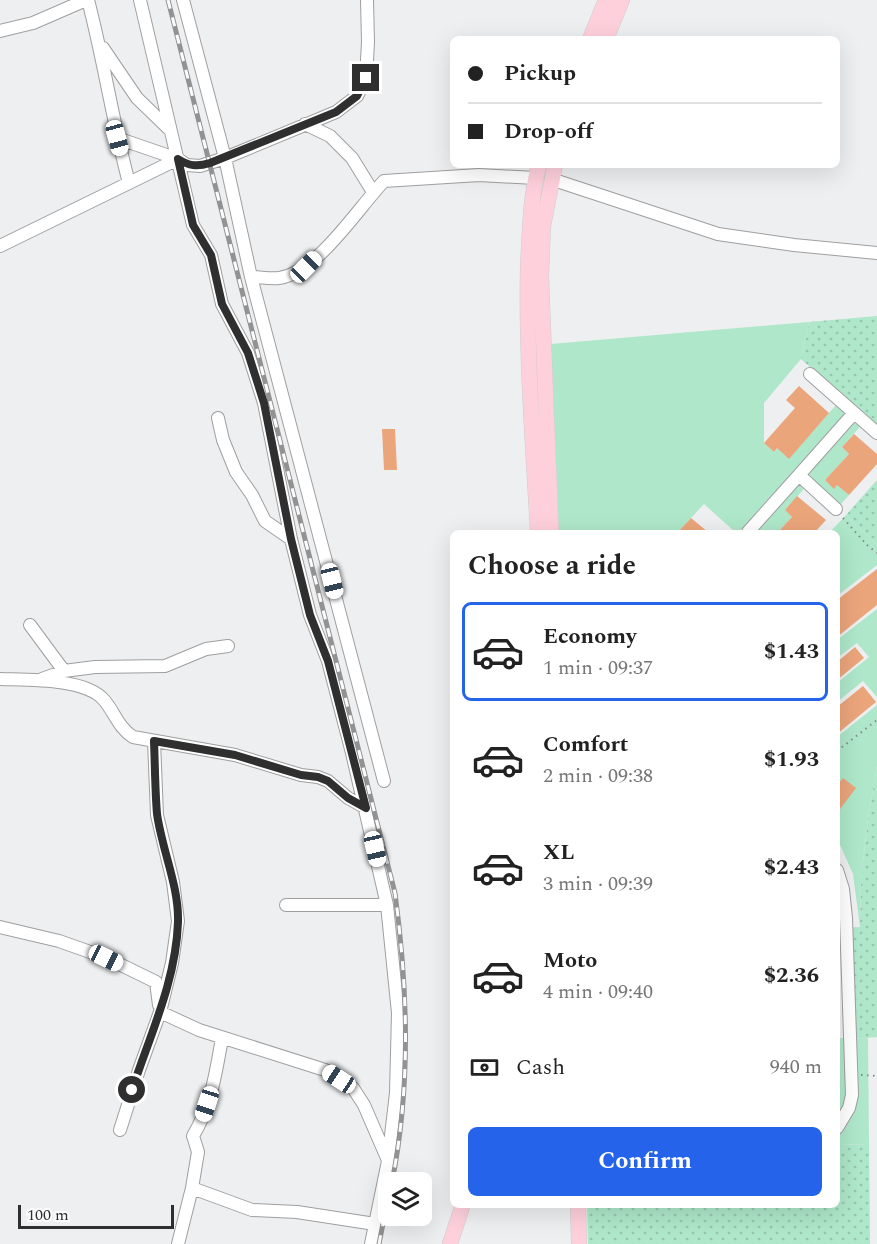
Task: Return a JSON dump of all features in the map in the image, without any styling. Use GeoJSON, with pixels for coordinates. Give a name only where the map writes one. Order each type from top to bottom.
{"type":"FeatureCollection","features":[{"type":"Feature","properties":{"kind":"main road"},"geometry":{"type":"LineString","coordinates":[[591,36],[606,0]]}},
{"type":"Feature","properties":{"kind":"main road"},"geometry":{"type":"LineString","coordinates":[[607,36],[622,0]]}},
{"type":"Feature","properties":{"kind":"main road"},"geometry":{"type":"LineString","coordinates":[[537,172],[530,226],[528,290],[538,530]]}},
{"type":"Feature","properties":{"kind":"main road"},"geometry":{"type":"LineString","coordinates":[[551,530],[541,277],[543,226],[553,172]]}},
{"type":"Feature","properties":{"kind":"main road"},"geometry":{"type":"LineString","coordinates":[[450,1244],[462,1208]]}},
{"type":"Feature","properties":{"kind":"main road"},"geometry":{"type":"LineString","coordinates":[[578,1208],[579,1244]]}},
{"type":"Feature","properties":{"kind":"street"},"geometry":{"type":"LineString","coordinates":[[0,31],[33,23],[87,0],[100,45],[117,138],[129,183]]}},
{"type":"Feature","properties":{"kind":"street"},"geometry":{"type":"LineString","coordinates":[[140,0],[193,225],[211,255],[222,304],[248,353],[264,403],[291,539],[310,615],[328,661],[366,808],[387,904],[398,1013],[396,1093],[388,1161],[371,1244]]}},
{"type":"Feature","properties":{"kind":"street"},"geometry":{"type":"LineString","coordinates":[[183,0],[225,158],[251,277],[384,781]]}},
{"type":"Feature","properties":{"kind":"street"},"geometry":{"type":"LineString","coordinates":[[117,138],[178,159],[187,165],[200,166],[336,112],[357,96],[366,78],[367,0]]}},
{"type":"Feature","properties":{"kind":"street"},"geometry":{"type":"LineString","coordinates":[[100,45],[137,98],[171,131]]}},
{"type":"Feature","properties":{"kind":"street"},"geometry":{"type":"LineString","coordinates":[[305,124],[330,136],[352,158],[373,192]]}},
{"type":"Feature","properties":{"kind":"street"},"geometry":{"type":"LineString","coordinates":[[0,246],[178,159]]}},
{"type":"Feature","properties":{"kind":"street"},"geometry":{"type":"LineString","coordinates":[[251,277],[281,278],[306,267],[344,230],[384,181],[537,172]]}},
{"type":"Feature","properties":{"kind":"street"},"geometry":{"type":"LineString","coordinates":[[553,172],[718,234],[794,245],[877,253]]}},
{"type":"Feature","properties":{"kind":"street"},"geometry":{"type":"LineString","coordinates":[[810,374],[877,433]]}},
{"type":"Feature","properties":{"kind":"street"},"geometry":{"type":"LineString","coordinates":[[750,530],[854,413]]}},
{"type":"Feature","properties":{"kind":"street"},"geometry":{"type":"LineString","coordinates":[[218,418],[223,440],[236,472],[252,495],[265,520],[291,539]]}},
{"type":"Feature","properties":{"kind":"street"},"geometry":{"type":"LineString","coordinates":[[799,475],[836,509]]}},
{"type":"Feature","properties":{"kind":"street"},"geometry":{"type":"LineString","coordinates":[[30,625],[64,671]]}},
{"type":"Feature","properties":{"kind":"street"},"geometry":{"type":"LineString","coordinates":[[38,680],[64,671],[95,667],[165,666],[206,649],[228,646]]}},
{"type":"Feature","properties":{"kind":"street"},"geometry":{"type":"LineString","coordinates":[[0,679],[38,680],[77,686],[95,693],[104,700],[125,732],[133,737],[235,755],[301,775],[318,777],[328,781],[348,798],[366,808]]}},
{"type":"Feature","properties":{"kind":"street"},"geometry":{"type":"LineString","coordinates":[[120,1130],[160,1012],[172,963],[178,921],[173,882],[158,815],[154,741]]}},
{"type":"Feature","properties":{"kind":"street"},"geometry":{"type":"LineString","coordinates":[[840,880],[846,918],[852,1074],[852,1095],[849,1108],[840,1123]]}},
{"type":"Feature","properties":{"kind":"street"},"geometry":{"type":"LineString","coordinates":[[286,905],[387,904]]}},
{"type":"Feature","properties":{"kind":"street"},"geometry":{"type":"LineString","coordinates":[[0,927],[59,941],[106,958],[156,982],[160,1012]]}},
{"type":"Feature","properties":{"kind":"street"},"geometry":{"type":"LineString","coordinates":[[160,1012],[222,1038],[325,1070],[353,1088],[364,1105],[388,1161]]}},
{"type":"Feature","properties":{"kind":"street"},"geometry":{"type":"LineString","coordinates":[[178,1244],[198,1152],[194,1137],[213,1086],[222,1038]]}},
{"type":"Feature","properties":{"kind":"street"},"geometry":{"type":"LineString","coordinates":[[192,1188],[252,1210],[297,1212],[375,1224]]}},
{"type":"Feature","properties":{"kind":"path"},"geometry":{"type":"LineString","coordinates":[[836,509],[851,528],[877,552]]}},
{"type":"Feature","properties":{"kind":"path"},"geometry":{"type":"LineString","coordinates":[[840,749],[877,720]]}},
{"type":"Feature","properties":{"kind":"path"},"geometry":{"type":"LineString","coordinates":[[852,1074],[877,1076]]}},
{"type":"Feature","properties":{"kind":"green space"},"geometry":{"type":"Polygon","coordinates":[[[877,316],[877,427],[801,359],[809,322],[877,316]]]}},
{"type":"Feature","properties":{"kind":"green space"},"geometry":{"type":"Polygon","coordinates":[[[809,322],[801,359],[764,403],[764,443],[774,452],[777,448],[789,458],[837,404],[844,412],[844,416],[743,530],[733,530],[704,504],[680,530],[559,530],[551,344],[809,322]]]}},
{"type":"Feature","properties":{"kind":"green space"},"geometry":{"type":"Polygon","coordinates":[[[858,422],[859,428],[842,447],[849,454],[825,480],[834,488],[837,485],[849,495],[840,505],[811,478],[809,473],[852,424],[858,422]]]}},
{"type":"Feature","properties":{"kind":"green space"},"geometry":{"type":"Polygon","coordinates":[[[877,480],[877,545],[846,515],[877,480]]]}},
{"type":"Feature","properties":{"kind":"green space"},"geometry":{"type":"Polygon","coordinates":[[[799,485],[802,485],[803,490],[785,510],[792,517],[780,530],[757,530],[799,485]]]}},
{"type":"Feature","properties":{"kind":"green space"},"geometry":{"type":"Polygon","coordinates":[[[846,515],[877,545],[877,565],[840,594],[840,530],[832,530],[846,515]]]}},
{"type":"Feature","properties":{"kind":"green space"},"geometry":{"type":"Polygon","coordinates":[[[877,609],[877,697],[863,681],[840,700],[840,681],[869,657],[857,643],[840,656],[840,638],[877,609]]]}},
{"type":"Feature","properties":{"kind":"green space"},"geometry":{"type":"Polygon","coordinates":[[[877,705],[877,766],[861,879],[860,927],[853,874],[840,845],[840,735],[877,705]]]}},
{"type":"Feature","properties":{"kind":"green space"},"geometry":{"type":"Polygon","coordinates":[[[877,766],[877,1037],[855,1039],[851,928],[860,927],[861,879],[877,766]]]}},
{"type":"Feature","properties":{"kind":"green space"},"geometry":{"type":"Polygon","coordinates":[[[840,1038],[846,1038],[848,1096],[840,1113],[840,1038]]]}},
{"type":"Feature","properties":{"kind":"green space"},"geometry":{"type":"Polygon","coordinates":[[[868,1038],[869,1144],[840,1145],[840,1132],[855,1039],[868,1038]]]}},
{"type":"Feature","properties":{"kind":"green space"},"geometry":{"type":"Polygon","coordinates":[[[869,1144],[870,1244],[588,1244],[587,1208],[840,1208],[840,1145],[869,1144]]]}},
{"type":"Feature","properties":{"kind":"building"},"geometry":{"type":"Polygon","coordinates":[[[799,386],[829,413],[789,459],[777,448],[774,452],[764,443],[795,408],[786,400],[799,386]]]}},
{"type":"Feature","properties":{"kind":"building"},"geometry":{"type":"Polygon","coordinates":[[[382,429],[395,429],[397,470],[384,470],[382,429]]]}},
{"type":"Feature","properties":{"kind":"building"},"geometry":{"type":"Polygon","coordinates":[[[854,434],[877,454],[877,464],[849,495],[837,485],[834,489],[825,480],[849,454],[842,447],[854,434]]]}},
{"type":"Feature","properties":{"kind":"building"},"geometry":{"type":"Polygon","coordinates":[[[797,496],[826,520],[817,530],[780,530],[792,517],[785,510],[797,496]]]}},
{"type":"Feature","properties":{"kind":"building"},"geometry":{"type":"Polygon","coordinates":[[[691,518],[706,530],[680,530],[691,518]]]}},
{"type":"Feature","properties":{"kind":"building"},"geometry":{"type":"Polygon","coordinates":[[[877,569],[877,605],[840,635],[840,598],[877,569]]]}},
{"type":"Feature","properties":{"kind":"building"},"geometry":{"type":"Polygon","coordinates":[[[855,647],[864,658],[840,678],[840,660],[855,647]]]}},
{"type":"Feature","properties":{"kind":"building"},"geometry":{"type":"Polygon","coordinates":[[[863,686],[876,702],[840,732],[840,705],[863,686]]]}},
{"type":"Feature","properties":{"kind":"building"},"geometry":{"type":"Polygon","coordinates":[[[843,778],[856,788],[840,809],[840,782],[843,778]]]}},
{"type":"Feature","properties":{"kind":"railway"},"geometry":{"type":"LineString","coordinates":[[168,0],[395,893],[403,966],[406,1038],[402,1110],[394,1172]]}},
{"type":"Feature","properties":{"kind":"railway"},"geometry":{"type":"LineString","coordinates":[[379,1244],[383,1226]]}},
{"type":"Feature","properties":{"kind":"route"},"geometry":{"type":"LineString","coordinates":[[132,1090],[160,1012],[172,963],[178,921],[173,882],[158,815],[154,741],[214,750],[301,775],[318,777],[328,781],[348,798],[366,808],[328,661],[310,615],[291,539],[264,403],[248,353],[222,304],[211,255],[193,225],[178,159],[187,165],[200,166],[336,112],[357,96],[366,78]]}}]}
